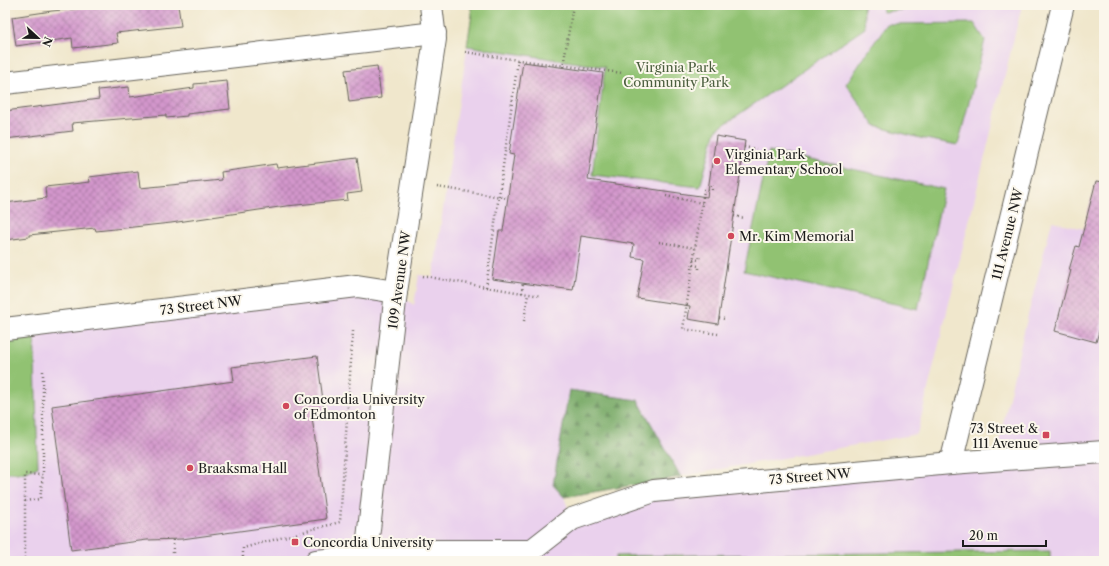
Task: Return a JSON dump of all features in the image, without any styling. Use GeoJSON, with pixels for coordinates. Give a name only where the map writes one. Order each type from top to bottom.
{"type":"FeatureCollection","features":[{"type":"Feature","properties":{"kind":"street","name":"109 Avenue NW"},"geometry":{"type":"LineString","coordinates":[[366,556],[398,283],[436,39],[431,5]]}},
{"type":"Feature","properties":{"kind":"street","name":"111 Avenue NW"},"geometry":{"type":"LineString","coordinates":[[951,463],[1063,5]]}},
{"type":"Feature","properties":{"kind":"street"},"geometry":{"type":"LineString","coordinates":[[5,83],[434,33]]}},
{"type":"Feature","properties":{"kind":"street","name":"73 Street NW"},"geometry":{"type":"LineString","coordinates":[[5,328],[357,286],[398,283]]}},
{"type":"Feature","properties":{"kind":"street","name":"73 Street NW"},"geometry":{"type":"LineString","coordinates":[[529,556],[572,519],[654,491],[951,463],[1104,452]]}},
{"type":"Feature","properties":{"kind":"street"},"geometry":{"type":"LineString","coordinates":[[316,561],[366,556],[395,551],[529,556]]}},
{"type":"Feature","properties":{"kind":"path"},"geometry":{"type":"LineString","coordinates":[[563,66],[572,5]]}},
{"type":"Feature","properties":{"kind":"path"},"geometry":{"type":"LineString","coordinates":[[465,52],[623,73]]}},
{"type":"Feature","properties":{"kind":"path"},"geometry":{"type":"LineString","coordinates":[[486,287],[518,60]]}},
{"type":"Feature","properties":{"kind":"path"},"geometry":{"type":"LineString","coordinates":[[744,147],[756,149]]}},
{"type":"Feature","properties":{"kind":"path"},"geometry":{"type":"LineString","coordinates":[[413,184],[508,198]]}},
{"type":"Feature","properties":{"kind":"path"},"geometry":{"type":"LineString","coordinates":[[712,185],[712,190],[704,190],[683,328],[718,334]]}},
{"type":"Feature","properties":{"kind":"path"},"geometry":{"type":"LineString","coordinates":[[666,196],[702,203]]}},
{"type":"Feature","properties":{"kind":"path"},"geometry":{"type":"LineString","coordinates":[[734,216],[744,218]]}},
{"type":"Feature","properties":{"kind":"path"},"geometry":{"type":"LineString","coordinates":[[659,242],[695,248]]}},
{"type":"Feature","properties":{"kind":"path"},"geometry":{"type":"LineString","coordinates":[[693,259],[699,260],[700,255]]}},
{"type":"Feature","properties":{"kind":"path"},"geometry":{"type":"LineString","coordinates":[[692,265],[699,266],[698,270]]}},
{"type":"Feature","properties":{"kind":"path"},"geometry":{"type":"LineString","coordinates":[[398,283],[419,275],[541,296]]}},
{"type":"Feature","properties":{"kind":"path"},"geometry":{"type":"LineString","coordinates":[[522,293],[523,284]]}},
{"type":"Feature","properties":{"kind":"path"},"geometry":{"type":"LineString","coordinates":[[524,321],[528,294]]}},
{"type":"Feature","properties":{"kind":"path"},"geometry":{"type":"LineString","coordinates":[[719,318],[724,319]]}},
{"type":"Feature","properties":{"kind":"path"},"geometry":{"type":"LineString","coordinates":[[243,561],[243,548],[340,522],[353,331]]}},
{"type":"Feature","properties":{"kind":"path"},"geometry":{"type":"LineString","coordinates":[[25,501],[40,499],[43,474],[43,370]]}},
{"type":"Feature","properties":{"kind":"path"},"geometry":{"type":"LineString","coordinates":[[25,561],[24,474],[43,474]]}},
{"type":"Feature","properties":{"kind":"path"},"geometry":{"type":"LineString","coordinates":[[173,540],[173,561]]}},
{"type":"Feature","properties":{"kind":"shaded area"},"geometry":{"type":"Polygon","coordinates":[[[470,5],[1022,5],[917,434],[564,497],[572,519],[654,491],[995,460],[1024,331],[1052,221],[1104,234],[1104,561],[5,561],[5,329],[396,292],[414,305],[419,275],[433,277],[472,14],[470,5]]]}},
{"type":"Feature","properties":{"kind":"green space","name":"Virginia Park Community Park"},"geometry":{"type":"Polygon","coordinates":[[[470,5],[863,5],[865,28],[716,130],[700,187],[592,175],[605,67],[467,46],[472,14],[470,5]]]}},
{"type":"Feature","properties":{"kind":"green space"},"geometry":{"type":"Polygon","coordinates":[[[882,5],[942,5],[883,12],[882,5]]]}},
{"type":"Feature","properties":{"kind":"green space"},"geometry":{"type":"Polygon","coordinates":[[[974,23],[985,40],[958,145],[920,138],[875,126],[846,84],[887,24],[974,23]]]}},
{"type":"Feature","properties":{"kind":"green space"},"geometry":{"type":"Polygon","coordinates":[[[769,151],[944,189],[918,309],[744,271],[769,151]]]}},
{"type":"Feature","properties":{"kind":"green space"},"geometry":{"type":"Polygon","coordinates":[[[34,325],[38,467],[23,473],[5,473],[5,329],[34,325]]]}},
{"type":"Feature","properties":{"kind":"green space"},"geometry":{"type":"Polygon","coordinates":[[[569,390],[638,400],[681,477],[564,497],[553,485],[569,390]]]}},
{"type":"Feature","properties":{"kind":"green space"},"geometry":{"type":"Polygon","coordinates":[[[1050,551],[1050,561],[616,561],[616,556],[1050,551]]]}},
{"type":"Feature","properties":{"kind":"building"},"geometry":{"type":"Polygon","coordinates":[[[115,5],[178,5],[181,26],[116,33],[118,43],[73,48],[72,38],[16,46],[12,17],[52,11],[115,5]]]}},
{"type":"Feature","properties":{"kind":"building"},"geometry":{"type":"Polygon","coordinates":[[[523,62],[603,73],[588,180],[707,197],[716,136],[745,141],[718,324],[688,319],[690,306],[637,298],[644,259],[632,257],[634,244],[581,236],[573,290],[492,279],[499,231],[503,231],[514,155],[509,154],[523,62]]]}},
{"type":"Feature","properties":{"kind":"building"},"geometry":{"type":"Polygon","coordinates":[[[377,66],[381,98],[349,102],[345,70],[377,66]]]}},
{"type":"Feature","properties":{"kind":"building"},"geometry":{"type":"Polygon","coordinates":[[[227,81],[230,109],[166,118],[166,115],[72,123],[73,131],[5,139],[5,111],[99,99],[98,90],[129,87],[130,97],[194,88],[194,84],[227,81]]]}},
{"type":"Feature","properties":{"kind":"building"},"geometry":{"type":"Polygon","coordinates":[[[357,158],[362,192],[347,194],[348,200],[286,206],[171,223],[96,231],[95,228],[29,235],[29,237],[5,240],[5,203],[46,198],[45,187],[90,182],[89,177],[138,171],[140,188],[222,180],[221,172],[276,164],[277,168],[357,158]]]}},
{"type":"Feature","properties":{"kind":"building"},"geometry":{"type":"Polygon","coordinates":[[[1096,181],[1104,182],[1104,314],[1096,342],[1055,331],[1071,270],[1069,270],[1076,246],[1079,247],[1096,181]]]}},
{"type":"Feature","properties":{"kind":"building","name":"Concordia University of Edmonton"},"geometry":{"type":"Polygon","coordinates":[[[317,356],[325,415],[312,417],[326,519],[182,539],[147,540],[71,550],[52,406],[234,381],[232,367],[317,356]]]}},
{"type":"Feature","properties":{"kind":"place","name":"Virginia Park Elementary School"},"geometry":{"type":"Point","coordinates":[717,161]}},
{"type":"Feature","properties":{"kind":"place","name":"Mr. Kim Memorial"},"geometry":{"type":"Point","coordinates":[731,236]}},
{"type":"Feature","properties":{"kind":"place","name":"Concordia University of Edmonton"},"geometry":{"type":"Point","coordinates":[286,406]}},
{"type":"Feature","properties":{"kind":"place","name":"73 Street & 111 Avenue"},"geometry":{"type":"Point","coordinates":[1046,435]}},
{"type":"Feature","properties":{"kind":"place","name":"Braaksma Hall"},"geometry":{"type":"Point","coordinates":[190,468]}},
{"type":"Feature","properties":{"kind":"place","name":"Concordia University"},"geometry":{"type":"Point","coordinates":[295,542]}}]}
